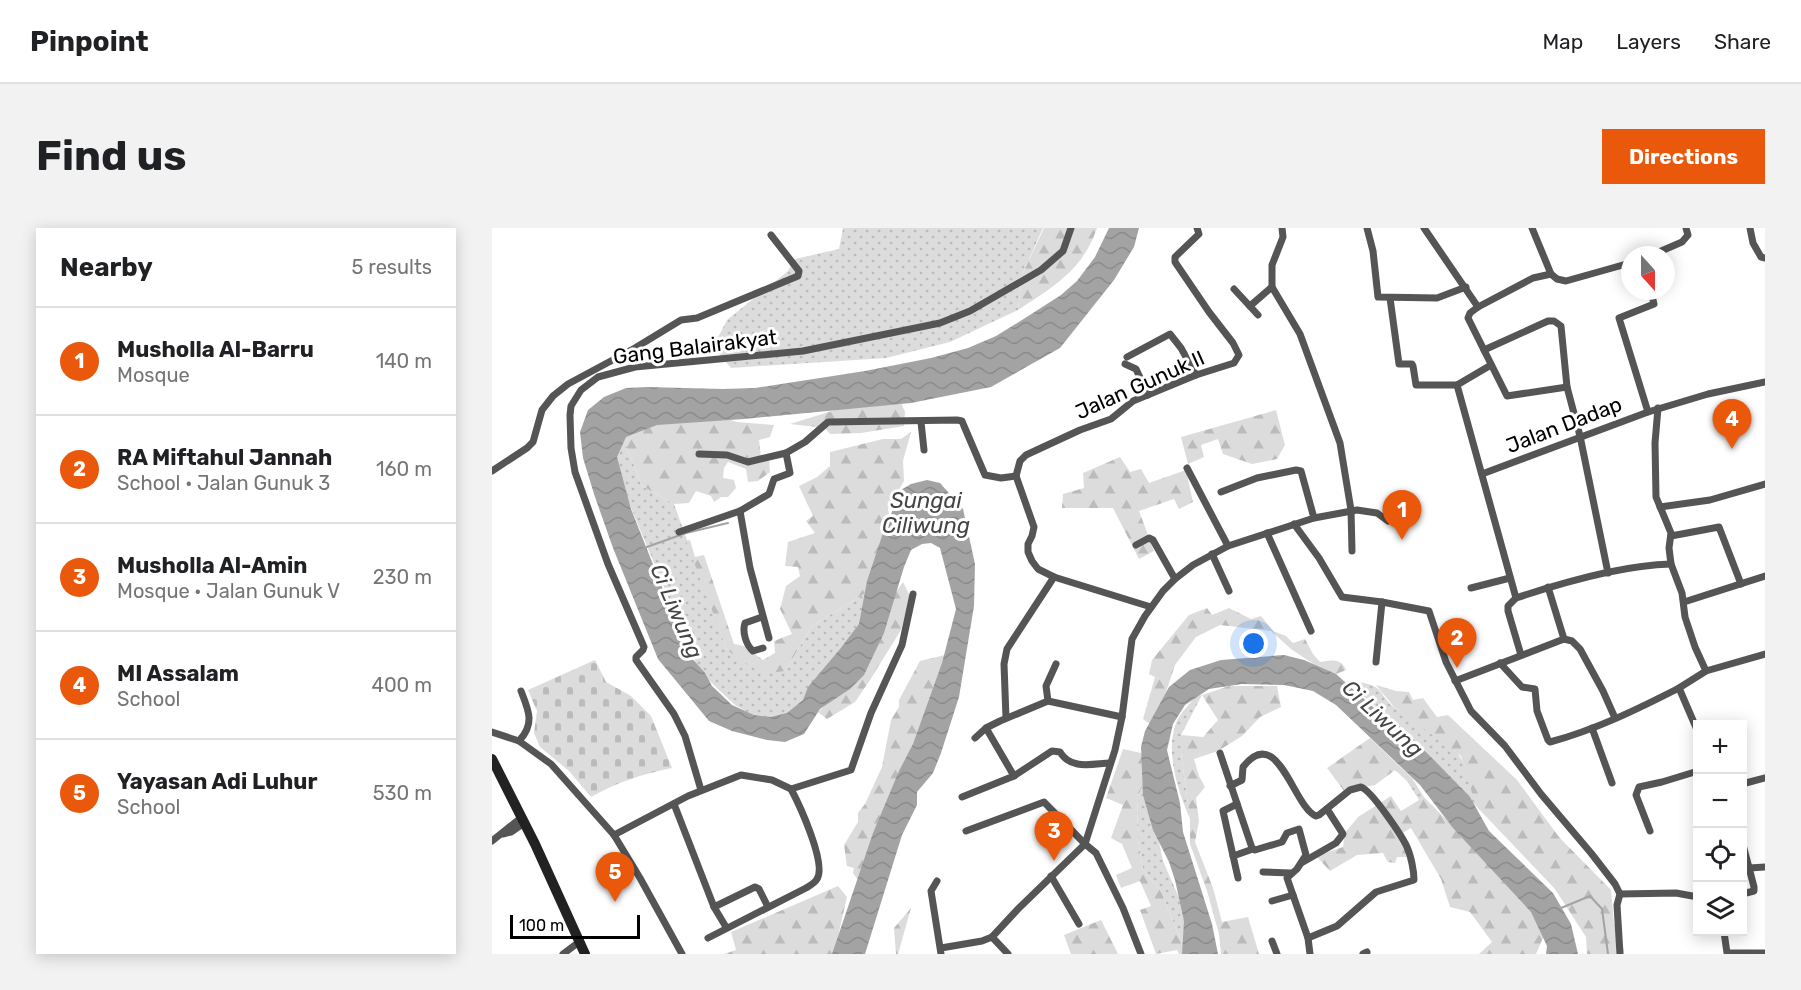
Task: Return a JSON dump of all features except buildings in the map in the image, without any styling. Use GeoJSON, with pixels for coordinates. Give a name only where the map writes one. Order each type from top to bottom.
{"type":"FeatureCollection","features":[{"type":"Feature","properties":{"kind":"street","name":"Gang Balairakyat"},"geometry":{"type":"LineString","coordinates":[[701,790],[685,736],[673,711],[636,660],[644,647],[608,564],[583,497],[571,448],[570,415],[575,398],[581,390],[598,377],[635,367],[803,351],[940,323],[970,310],[1041,270],[1063,251],[1071,228]]}},
{"type":"Feature","properties":{"kind":"street","name":"Jalan Gunuk II"},"geometry":{"type":"LineString","coordinates":[[1016,476],[1020,461],[1026,455],[1080,430],[1111,419],[1133,401],[1196,375],[1234,363],[1239,355],[1233,343],[1175,262],[1175,257],[1199,234],[1197,228]]}},
{"type":"Feature","properties":{"kind":"street"},"geometry":{"type":"LineString","coordinates":[[1282,228],[1283,237],[1272,265],[1272,287],[1300,334],[1340,443],[1351,510],[1352,551]]}},
{"type":"Feature","properties":{"kind":"street"},"geometry":{"type":"LineString","coordinates":[[1367,228],[1373,251],[1379,297],[1437,298],[1466,287]]}},
{"type":"Feature","properties":{"kind":"street"},"geometry":{"type":"LineString","coordinates":[[1425,228],[1478,308]]}},
{"type":"Feature","properties":{"kind":"street"},"geometry":{"type":"LineString","coordinates":[[1532,228],[1551,273],[1557,279],[1566,280],[1621,265]]}},
{"type":"Feature","properties":{"kind":"street"},"geometry":{"type":"LineString","coordinates":[[1673,246],[1688,237],[1686,228]]}},
{"type":"Feature","properties":{"kind":"street"},"geometry":{"type":"LineString","coordinates":[[1750,228],[1753,243],[1762,256]]}},
{"type":"Feature","properties":{"kind":"street"},"geometry":{"type":"LineString","coordinates":[[492,471],[528,448],[533,442],[542,410],[568,384],[681,320],[697,318],[798,276],[800,271],[771,235]]}},
{"type":"Feature","properties":{"kind":"street"},"geometry":{"type":"LineString","coordinates":[[1551,273],[1533,278],[1478,308],[1470,313],[1468,318],[1507,396],[1567,387]]}},
{"type":"Feature","properties":{"kind":"street"},"geometry":{"type":"LineString","coordinates":[[1250,306],[1272,287]]}},
{"type":"Feature","properties":{"kind":"street"},"geometry":{"type":"LineString","coordinates":[[1234,289],[1258,315]]}},
{"type":"Feature","properties":{"kind":"street"},"geometry":{"type":"LineString","coordinates":[[1390,298],[1398,362],[1400,365],[1412,364],[1416,385],[1457,385],[1491,365]]}},
{"type":"Feature","properties":{"kind":"street"},"geometry":{"type":"LineString","coordinates":[[1648,412],[1619,318],[1654,304],[1653,300]]}},
{"type":"Feature","properties":{"kind":"street"},"geometry":{"type":"LineString","coordinates":[[1484,350],[1548,321],[1559,323],[1561,326],[1567,387],[1580,436],[1608,573]]}},
{"type":"Feature","properties":{"kind":"street"},"geometry":{"type":"LineString","coordinates":[[1148,395],[1136,369],[1126,361],[1170,334],[1196,375]]}},
{"type":"Feature","properties":{"kind":"street","name":"Jalan Dadap"},"geometry":{"type":"LineString","coordinates":[[1482,474],[1658,408],[1765,381]]}},
{"type":"Feature","properties":{"kind":"street"},"geometry":{"type":"LineString","coordinates":[[1457,385],[1516,598]]}},
{"type":"Feature","properties":{"kind":"street"},"geometry":{"type":"LineString","coordinates":[[1658,408],[1656,497],[1668,523],[1671,536],[1669,548],[1671,564],[1684,602],[1687,623],[1706,671]]}},
{"type":"Feature","properties":{"kind":"street"},"geometry":{"type":"LineString","coordinates":[[699,454],[727,454],[747,462],[786,453],[805,442],[828,422],[962,421],[985,475],[1001,478],[1016,476],[1034,527],[1028,544],[1028,552],[1038,569],[1054,577],[1151,607]]}},
{"type":"Feature","properties":{"kind":"street"},"geometry":{"type":"LineString","coordinates":[[921,422],[924,450]]}},
{"type":"Feature","properties":{"kind":"street"},"geometry":{"type":"LineString","coordinates":[[679,532],[740,511],[769,494],[774,479],[790,473],[786,453]]}},
{"type":"Feature","properties":{"kind":"street"},"geometry":{"type":"LineString","coordinates":[[1187,468],[1228,546]]}},
{"type":"Feature","properties":{"kind":"street"},"geometry":{"type":"LineString","coordinates":[[1221,492],[1257,478],[1301,471],[1314,518]]}},
{"type":"Feature","properties":{"kind":"street"},"geometry":{"type":"LineString","coordinates":[[1660,507],[1710,500],[1765,484]]}},
{"type":"Feature","properties":{"kind":"street"},"geometry":{"type":"LineString","coordinates":[[937,881],[931,889],[941,951],[992,937],[1085,844],[1122,717],[1132,639],[1151,607],[1175,579],[1228,546],[1314,518],[1351,510],[1377,513],[1388,521]]}},
{"type":"Feature","properties":{"kind":"street"},"geometry":{"type":"LineString","coordinates":[[740,511],[750,568],[769,638]]}},
{"type":"Feature","properties":{"kind":"street"},"geometry":{"type":"LineString","coordinates":[[1294,524],[1329,574],[1339,596],[1345,599],[1382,602],[1429,611],[1446,662],[1470,711],[1505,746],[1615,884],[1620,894],[1617,905],[1620,954]]}},
{"type":"Feature","properties":{"kind":"street"},"geometry":{"type":"LineString","coordinates":[[1671,536],[1719,527],[1741,584]]}},
{"type":"Feature","properties":{"kind":"street"},"geometry":{"type":"LineString","coordinates":[[1267,533],[1311,631]]}},
{"type":"Feature","properties":{"kind":"street"},"geometry":{"type":"LineString","coordinates":[[1136,545],[1147,539],[1153,540],[1175,579]]}},
{"type":"Feature","properties":{"kind":"street"},"geometry":{"type":"LineString","coordinates":[[1212,554],[1229,591]]}},
{"type":"Feature","properties":{"kind":"street"},"geometry":{"type":"LineString","coordinates":[[1521,655],[1508,611],[1508,606],[1516,598],[1548,587],[1608,573],[1671,564]]}},
{"type":"Feature","properties":{"kind":"street"},"geometry":{"type":"LineString","coordinates":[[1684,602],[1765,576]]}},
{"type":"Feature","properties":{"kind":"street"},"geometry":{"type":"LineString","coordinates":[[1006,718],[1004,664],[1007,649],[1054,577]]}},
{"type":"Feature","properties":{"kind":"street"},"geometry":{"type":"LineString","coordinates":[[1472,588],[1510,578]]}},
{"type":"Feature","properties":{"kind":"street"},"geometry":{"type":"LineString","coordinates":[[1548,587],[1564,639]]}},
{"type":"Feature","properties":{"kind":"street"},"geometry":{"type":"LineString","coordinates":[[790,789],[851,770],[871,713],[902,645],[913,594]]}},
{"type":"Feature","properties":{"kind":"street"},"geometry":{"type":"LineString","coordinates":[[1376,662],[1382,602]]}},
{"type":"Feature","properties":{"kind":"street"},"geometry":{"type":"LineString","coordinates":[[762,617],[744,625],[750,649],[753,651],[763,648]]}},
{"type":"Feature","properties":{"kind":"street"},"geometry":{"type":"LineString","coordinates":[[1455,681],[1564,639],[1572,641],[1580,649],[1615,718]]}},
{"type":"Feature","properties":{"kind":"street"},"geometry":{"type":"LineString","coordinates":[[1500,663],[1522,687],[1535,689],[1537,711],[1548,740],[1552,742],[1615,718],[1679,688],[1706,671],[1765,656]]}},
{"type":"Feature","properties":{"kind":"street"},"geometry":{"type":"LineString","coordinates":[[1048,701],[1046,686],[1056,664]]}},
{"type":"Feature","properties":{"kind":"street"},"geometry":{"type":"LineString","coordinates":[[1679,688],[1693,720]]}},
{"type":"Feature","properties":{"kind":"street"},"geometry":{"type":"LineString","coordinates":[[519,741],[529,727],[531,718],[521,691]]}},
{"type":"Feature","properties":{"kind":"street"},"geometry":{"type":"LineString","coordinates":[[975,738],[986,728],[1048,701],[1122,717]]}},
{"type":"Feature","properties":{"kind":"street"},"geometry":{"type":"LineString","coordinates":[[986,728],[1014,776]]}},
{"type":"Feature","properties":{"kind":"street"},"geometry":{"type":"LineString","coordinates":[[1592,728],[1612,783]]}},
{"type":"Feature","properties":{"kind":"street"},"geometry":{"type":"LineString","coordinates":[[492,732],[519,741],[551,764],[615,835],[682,954]]}},
{"type":"Feature","properties":{"kind":"street"},"geometry":{"type":"LineString","coordinates":[[962,797],[1014,776],[1052,752],[1060,752],[1065,760],[1073,765],[1110,763]]}},
{"type":"Feature","properties":{"kind":"street"},"geometry":{"type":"LineString","coordinates":[[1220,753],[1253,849]]}},
{"type":"Feature","properties":{"kind":"street"},"geometry":{"type":"LineString","coordinates":[[1230,786],[1243,779],[1245,764],[1257,755],[1264,754],[1282,767],[1311,814],[1316,816],[1354,788],[1361,787],[1367,790],[1406,845],[1415,878],[1413,881],[1376,892],[1337,926],[1308,938]]}},
{"type":"Feature","properties":{"kind":"street"},"geometry":{"type":"LineString","coordinates":[[492,759],[585,954]]}},
{"type":"Feature","properties":{"kind":"street"},"geometry":{"type":"LineString","coordinates":[[1650,831],[1636,795],[1639,787],[1693,773]]}},
{"type":"Feature","properties":{"kind":"street"},"geometry":{"type":"LineString","coordinates":[[615,835],[701,790],[741,775],[772,780],[790,789],[818,857],[818,879],[806,888],[708,938]]}},
{"type":"Feature","properties":{"kind":"street"},"geometry":{"type":"LineString","coordinates":[[1747,783],[1765,778]]}},
{"type":"Feature","properties":{"kind":"street"},"geometry":{"type":"LineString","coordinates":[[966,831],[1044,802],[1085,844],[1096,852],[1123,908],[1141,954]]}},
{"type":"Feature","properties":{"kind":"street"},"geometry":{"type":"LineString","coordinates":[[674,804],[714,907],[726,927]]}},
{"type":"Feature","properties":{"kind":"street"},"geometry":{"type":"LineString","coordinates":[[1237,804],[1223,811],[1238,878]]}},
{"type":"Feature","properties":{"kind":"street"},"geometry":{"type":"LineString","coordinates":[[1299,864],[1335,843],[1343,834],[1328,809]]}},
{"type":"Feature","properties":{"kind":"street"},"geometry":{"type":"LineString","coordinates":[[492,842],[503,834],[511,832],[523,820]]}},
{"type":"Feature","properties":{"kind":"street"},"geometry":{"type":"LineString","coordinates":[[1233,855],[1282,842],[1286,839],[1287,833],[1297,828],[1306,852],[1304,859],[1287,878],[1308,938],[1310,954]]}},
{"type":"Feature","properties":{"kind":"street"},"geometry":{"type":"LineString","coordinates":[[1747,858],[1754,891],[1747,893]]}},
{"type":"Feature","properties":{"kind":"street"},"geometry":{"type":"LineString","coordinates":[[1749,867],[1765,867]]}},
{"type":"Feature","properties":{"kind":"street"},"geometry":{"type":"LineString","coordinates":[[1263,872],[1290,873]]}},
{"type":"Feature","properties":{"kind":"street"},"geometry":{"type":"LineString","coordinates":[[1051,876],[1079,924]]}},
{"type":"Feature","properties":{"kind":"street"},"geometry":{"type":"LineString","coordinates":[[714,907],[755,887],[759,889],[768,907]]}},
{"type":"Feature","properties":{"kind":"street"},"geometry":{"type":"LineString","coordinates":[[1620,894],[1676,893],[1693,896]]}},
{"type":"Feature","properties":{"kind":"street"},"geometry":{"type":"LineString","coordinates":[[1272,901],[1293,895]]}},
{"type":"Feature","properties":{"kind":"street"},"geometry":{"type":"LineString","coordinates":[[1724,936],[1726,953]]}},
{"type":"Feature","properties":{"kind":"street"},"geometry":{"type":"LineString","coordinates":[[992,937],[1008,954]]}},
{"type":"Feature","properties":{"kind":"street"},"geometry":{"type":"LineString","coordinates":[[1272,941],[1277,954]]}},
{"type":"Feature","properties":{"kind":"street"},"geometry":{"type":"LineString","coordinates":[[563,954],[579,942]]}},
{"type":"Feature","properties":{"kind":"street"},"geometry":{"type":"LineString","coordinates":[[1721,954],[1765,953]]}},
{"type":"Feature","properties":{"kind":"green space"},"geometry":{"type":"Polygon","coordinates":[[[843,228],[1043,228],[1022,275],[1018,310],[950,342],[886,358],[731,368],[713,347],[727,320],[788,271],[795,259],[839,249],[843,228]]]}},
{"type":"Feature","properties":{"kind":"green space"},"geometry":{"type":"Polygon","coordinates":[[[1044,228],[1097,228],[1091,243],[1075,266],[1055,285],[1018,310],[1022,275],[1044,228]]]}},
{"type":"Feature","properties":{"kind":"green space"},"geometry":{"type":"Polygon","coordinates":[[[899,398],[905,412],[904,426],[861,433],[830,434],[825,428],[790,424],[835,410],[899,398]]]}},
{"type":"Feature","properties":{"kind":"green space"},"geometry":{"type":"Polygon","coordinates":[[[1276,410],[1285,445],[1277,459],[1252,464],[1223,454],[1218,439],[1201,445],[1204,457],[1188,464],[1181,437],[1276,410]]]}},
{"type":"Feature","properties":{"kind":"green space"},"geometry":{"type":"Polygon","coordinates":[[[657,414],[625,442],[642,486],[674,504],[727,650],[785,671],[812,626],[882,583],[851,649],[793,712],[768,724],[735,705],[699,671],[612,462],[620,423],[657,414]]]}},
{"type":"Feature","properties":{"kind":"green space"},"geometry":{"type":"Polygon","coordinates":[[[657,414],[774,425],[770,437],[759,440],[761,458],[769,459],[770,472],[758,481],[748,482],[746,469],[728,462],[724,468],[723,478],[734,480],[736,488],[728,497],[721,497],[714,502],[711,496],[696,491],[689,503],[674,504],[642,486],[625,442],[657,414]]]}},
{"type":"Feature","properties":{"kind":"green space"},"geometry":{"type":"Polygon","coordinates":[[[911,432],[903,461],[904,481],[888,509],[890,519],[882,583],[812,626],[785,671],[762,674],[727,650],[686,541],[690,540],[695,557],[704,555],[734,644],[744,646],[763,660],[775,653],[774,641],[792,634],[780,609],[786,586],[800,576],[798,567],[785,566],[788,542],[815,533],[806,521],[813,516],[799,486],[817,477],[830,466],[830,452],[883,439],[901,439],[911,432]]]}},
{"type":"Feature","properties":{"kind":"green space"},"geometry":{"type":"Polygon","coordinates":[[[1120,457],[1130,472],[1141,469],[1149,483],[1186,470],[1193,502],[1179,509],[1174,499],[1139,511],[1154,551],[1139,559],[1113,508],[1062,508],[1063,494],[1084,488],[1083,473],[1120,457]]]}},
{"type":"Feature","properties":{"kind":"green space"},"geometry":{"type":"Polygon","coordinates":[[[903,582],[910,596],[901,630],[855,702],[827,719],[818,712],[865,670],[896,592],[903,582]]]}},
{"type":"Feature","properties":{"kind":"green space"},"geometry":{"type":"Polygon","coordinates":[[[1207,608],[1212,615],[1229,608],[1251,619],[1261,616],[1273,631],[1286,636],[1293,643],[1305,639],[1320,662],[1332,660],[1339,662],[1346,670],[1334,675],[1318,667],[1291,649],[1271,631],[1220,625],[1196,637],[1175,665],[1161,707],[1150,724],[1143,719],[1155,677],[1149,674],[1152,660],[1189,615],[1207,608]]]}},
{"type":"Feature","properties":{"kind":"green space"},"geometry":{"type":"Polygon","coordinates":[[[945,655],[918,741],[858,880],[853,873],[854,868],[847,866],[844,845],[858,822],[858,813],[865,804],[882,767],[891,720],[920,661],[945,655]]]}},
{"type":"Feature","properties":{"kind":"green space"},"geometry":{"type":"Polygon","coordinates":[[[595,660],[606,682],[631,696],[651,716],[672,768],[630,779],[591,797],[569,771],[540,747],[534,733],[537,711],[528,690],[595,660]]]}},
{"type":"Feature","properties":{"kind":"green space"},"geometry":{"type":"Polygon","coordinates":[[[1359,682],[1374,686],[1395,708],[1431,727],[1453,746],[1468,773],[1476,806],[1420,747],[1355,688],[1359,682]]]}},
{"type":"Feature","properties":{"kind":"green space"},"geometry":{"type":"Polygon","coordinates":[[[1376,685],[1409,692],[1413,700],[1423,698],[1437,717],[1448,715],[1517,780],[1559,837],[1611,890],[1614,923],[1624,950],[1623,954],[1587,954],[1586,937],[1555,889],[1476,806],[1461,756],[1394,707],[1376,685]]]}},
{"type":"Feature","properties":{"kind":"green space"},"geometry":{"type":"Polygon","coordinates":[[[1229,686],[1277,686],[1281,707],[1260,717],[1242,736],[1218,751],[1194,759],[1205,787],[1196,798],[1199,821],[1195,842],[1213,888],[1222,922],[1248,917],[1259,954],[1221,954],[1219,934],[1207,891],[1190,844],[1190,819],[1181,753],[1181,735],[1203,737],[1218,720],[1202,695],[1229,686]]]}},
{"type":"Feature","properties":{"kind":"green space"},"geometry":{"type":"Polygon","coordinates":[[[1202,695],[1181,735],[1181,753],[1190,819],[1174,772],[1173,735],[1176,723],[1183,712],[1196,696],[1202,695]]]}},
{"type":"Feature","properties":{"kind":"green space"},"geometry":{"type":"Polygon","coordinates":[[[1370,738],[1395,762],[1395,770],[1375,785],[1344,791],[1327,768],[1370,738]]]}},
{"type":"Feature","properties":{"kind":"green space"},"geometry":{"type":"Polygon","coordinates":[[[1123,749],[1141,753],[1149,773],[1138,796],[1137,834],[1143,870],[1161,891],[1186,954],[1179,954],[1177,950],[1156,954],[1140,910],[1151,906],[1140,881],[1121,888],[1116,875],[1132,868],[1122,844],[1111,838],[1123,805],[1106,798],[1123,749]]]}},
{"type":"Feature","properties":{"kind":"green space"},"geometry":{"type":"Polygon","coordinates":[[[1395,762],[1412,778],[1424,797],[1419,800],[1407,781],[1395,770],[1395,762]]]}},
{"type":"Feature","properties":{"kind":"green space"},"geometry":{"type":"Polygon","coordinates":[[[1149,773],[1155,824],[1163,861],[1193,930],[1186,954],[1161,891],[1143,870],[1137,834],[1138,796],[1149,773]]]}},
{"type":"Feature","properties":{"kind":"green space"},"geometry":{"type":"Polygon","coordinates":[[[1391,796],[1401,811],[1424,797],[1536,911],[1546,931],[1536,954],[1479,954],[1492,942],[1470,912],[1450,907],[1441,879],[1411,828],[1399,835],[1412,857],[1397,857],[1395,863],[1388,862],[1383,853],[1357,855],[1330,871],[1316,856],[1343,847],[1345,833],[1358,817],[1391,796]]]}},
{"type":"Feature","properties":{"kind":"green space"},"geometry":{"type":"Polygon","coordinates":[[[838,886],[847,897],[834,954],[724,954],[736,950],[731,932],[838,886]]]}},
{"type":"Feature","properties":{"kind":"green space"},"geometry":{"type":"Polygon","coordinates":[[[911,908],[898,954],[896,954],[894,928],[911,908]]]}},
{"type":"Feature","properties":{"kind":"green space"},"geometry":{"type":"Polygon","coordinates":[[[1101,920],[1118,954],[1071,954],[1064,935],[1101,920]]]}},
{"type":"Feature","properties":{"kind":"water","name":"Sungai Ciliwung"},"geometry":{"type":"Polygon","coordinates":[[[1109,228],[1139,228],[1134,247],[1114,280],[1060,348],[991,387],[911,403],[657,425],[626,437],[617,457],[631,509],[689,655],[705,673],[712,686],[732,705],[754,715],[771,717],[787,713],[803,700],[808,687],[859,624],[867,581],[901,490],[911,484],[927,480],[940,483],[963,509],[975,564],[974,606],[959,697],[933,773],[917,792],[917,805],[902,835],[865,954],[832,954],[873,833],[913,744],[942,663],[956,609],[940,548],[931,543],[922,544],[911,550],[884,633],[864,675],[850,689],[820,709],[804,734],[785,742],[732,731],[709,721],[658,659],[613,548],[583,458],[580,432],[588,410],[604,397],[626,388],[755,388],[865,371],[968,348],[996,336],[1061,295],[1077,281],[1095,257],[1109,228]]]}},
{"type":"Feature","properties":{"kind":"water","name":"Ci Liwung"},"geometry":{"type":"Polygon","coordinates":[[[1284,655],[1304,660],[1336,674],[1373,707],[1395,722],[1434,760],[1470,797],[1489,831],[1553,893],[1571,924],[1578,954],[1546,954],[1547,946],[1531,912],[1453,828],[1420,785],[1336,705],[1313,691],[1284,685],[1242,684],[1209,689],[1185,705],[1173,724],[1167,750],[1180,803],[1183,832],[1212,924],[1218,954],[1182,954],[1184,921],[1175,880],[1153,830],[1143,795],[1141,747],[1145,731],[1169,687],[1190,670],[1221,660],[1284,655]]]}},
{"type":"Feature","properties":{"kind":"waterway"},"geometry":{"type":"LineString","coordinates":[[644,548],[686,533],[728,523]]}},
{"type":"Feature","properties":{"kind":"waterway"},"geometry":{"type":"LineString","coordinates":[[1561,908],[1590,896],[1602,909],[1608,954]]}},
{"type":"Feature","properties":{"kind":"place","name":"MI Assalam"},"geometry":{"type":"Point","coordinates":[1732,449]}},
{"type":"Feature","properties":{"kind":"place","name":"Musholla Al-Barru"},"geometry":{"type":"Point","coordinates":[1402,540]}},
{"type":"Feature","properties":{"kind":"place","name":"RA Miftahul Jannah"},"geometry":{"type":"Point","coordinates":[1457,668]}},
{"type":"Feature","properties":{"kind":"place","name":"Musholla Al-Amin"},"geometry":{"type":"Point","coordinates":[1054,861]}},
{"type":"Feature","properties":{"kind":"place","name":"Yayasan Adi Luhur"},"geometry":{"type":"Point","coordinates":[615,902]}}]}
